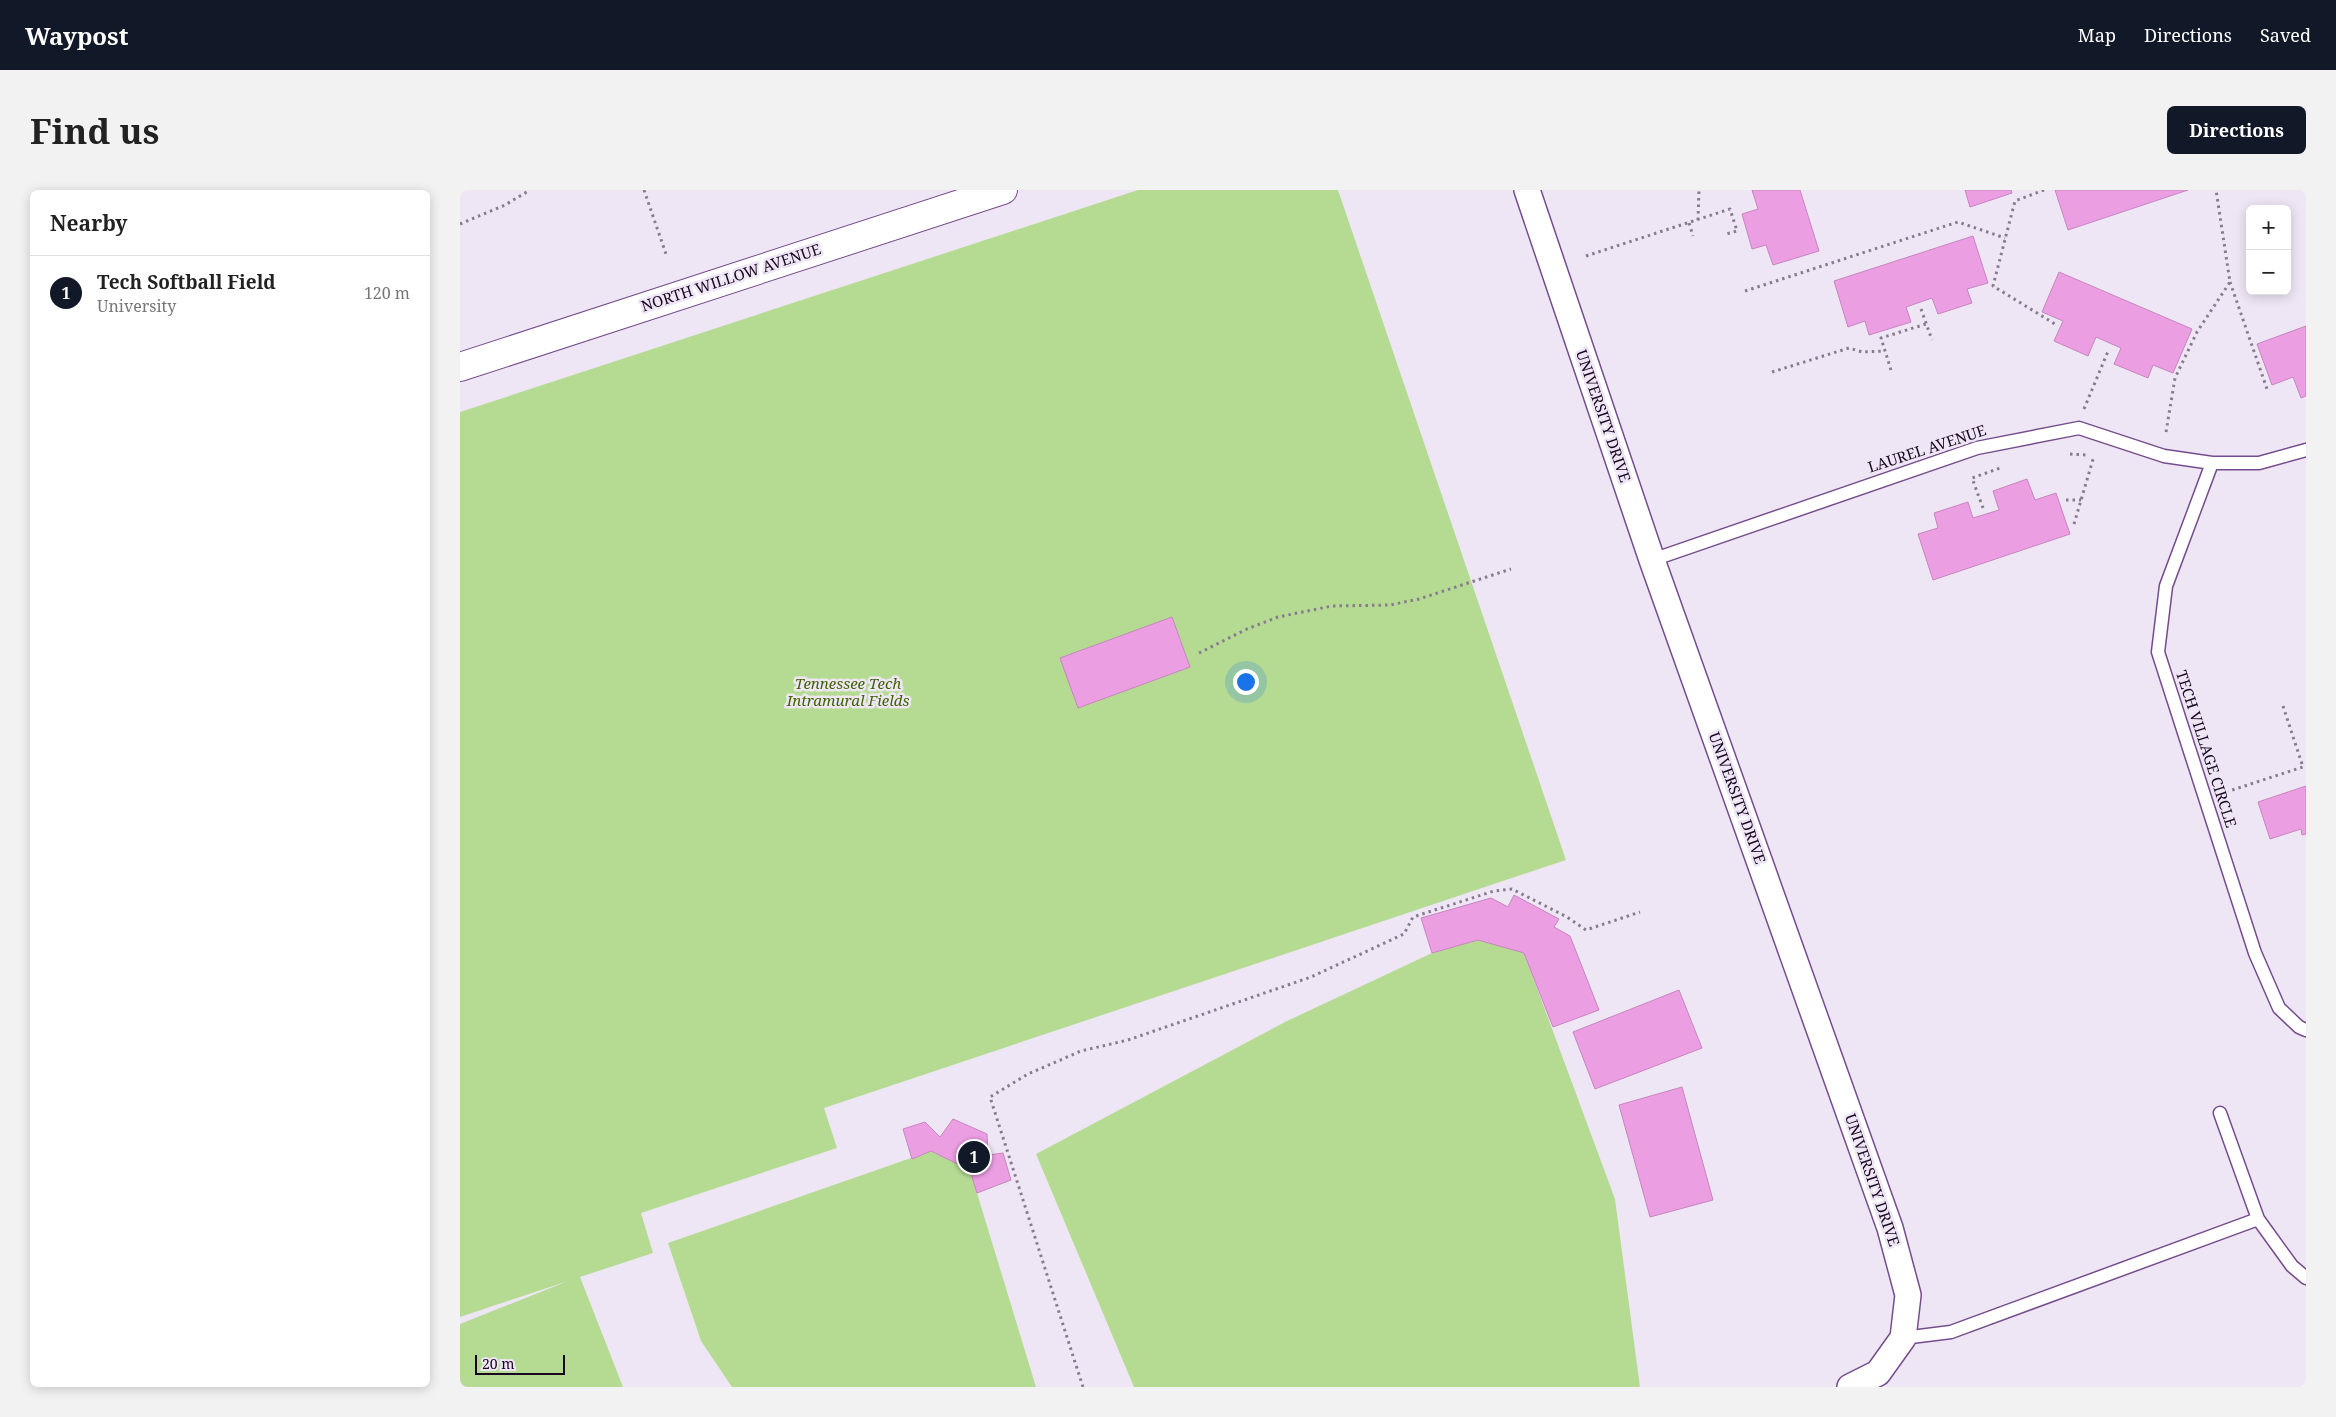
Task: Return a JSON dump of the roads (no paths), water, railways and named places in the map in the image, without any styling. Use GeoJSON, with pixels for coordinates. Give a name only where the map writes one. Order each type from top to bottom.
{"type":"FeatureCollection","features":[{"type":"Feature","properties":{"kind":"main road","name":"NORTH WILLOW AVENUE"},"geometry":{"type":"LineString","coordinates":[[460,367],[1003,190]]}},
{"type":"Feature","properties":{"kind":"street","name":"UNIVERSITY DRIVE"},"geometry":{"type":"LineString","coordinates":[[1527,190],[1652,560],[1890,1228],[1908,1295],[1903,1338],[1878,1373],[1850,1387]]}},
{"type":"Feature","properties":{"kind":"lane","name":"LAUREL AVENUE"},"geometry":{"type":"LineString","coordinates":[[1652,560],[1977,448],[2079,428],[2164,456],[2212,463],[2260,463],[2306,450]]}},
{"type":"Feature","properties":{"kind":"lane","name":"TECH VILLAGE CIRCLE"},"geometry":{"type":"LineString","coordinates":[[2212,463],[2166,586],[2158,652],[2255,953],[2279,1008],[2299,1027],[2306,1030]]}},
{"type":"Feature","properties":{"kind":"lane"},"geometry":{"type":"LineString","coordinates":[[2220,1113],[2258,1220],[2292,1266],[2306,1278]]}},
{"type":"Feature","properties":{"kind":"lane"},"geometry":{"type":"LineString","coordinates":[[1903,1338],[1951,1332],[2258,1220]]}},
{"type":"Feature","properties":{"kind":"place","name":"Tech Softball Field"},"geometry":{"type":"Point","coordinates":[974,1157]}},
{"type":"Feature","properties":{"kind":"park label","name":"Tennessee Tech Intramural Fields"},"geometry":{"type":"Point","coordinates":[848,692]}}]}
